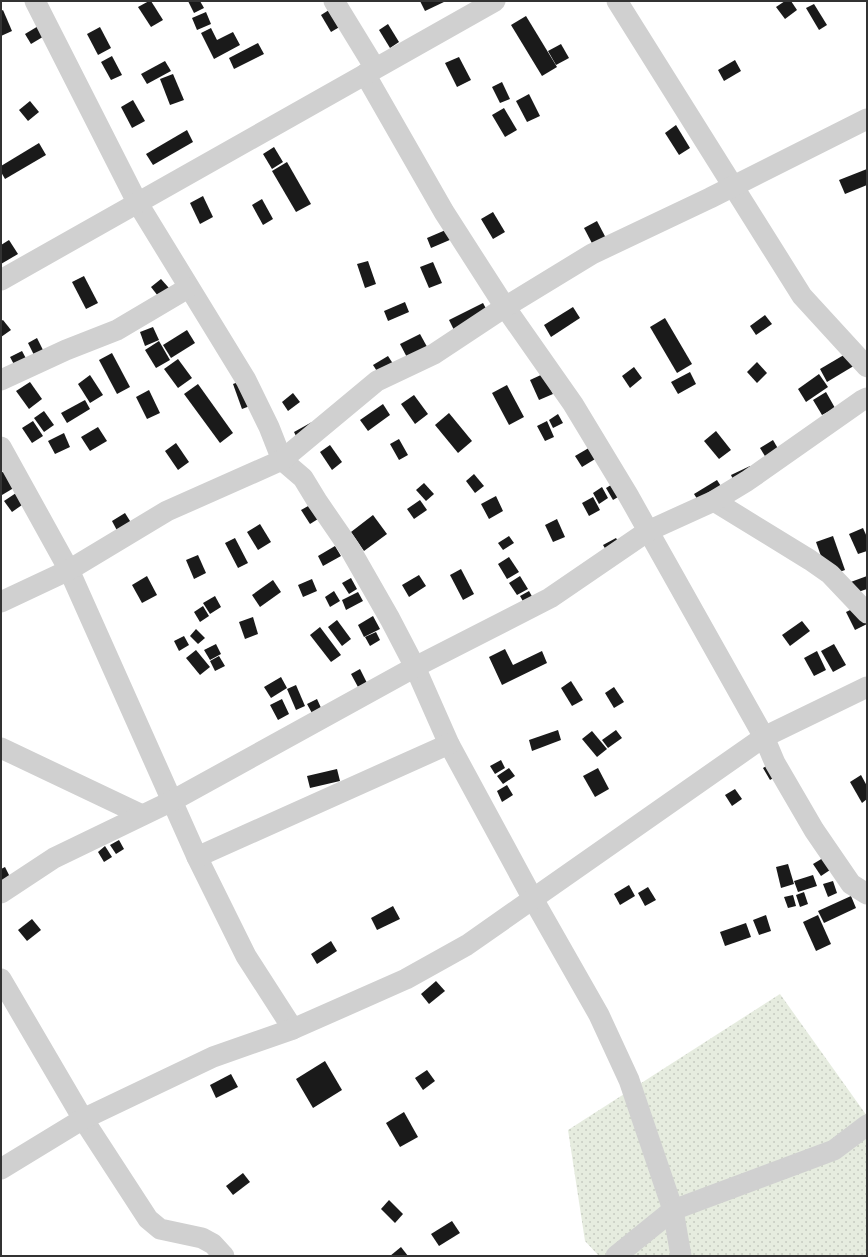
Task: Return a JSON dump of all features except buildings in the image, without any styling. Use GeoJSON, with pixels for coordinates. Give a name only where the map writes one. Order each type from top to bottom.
{"type":"FeatureCollection","features":[{"type":"Feature","properties":{"kind":"street"},"geometry":{"type":"LineString","coordinates":[[35,1],[137,202],[188,288],[246,380],[269,427],[282,460],[303,478],[316,501],[350,549],[415,666],[449,744],[533,899],[599,1015],[629,1080],[673,1210],[681,1256]]}},
{"type":"Feature","properties":{"kind":"street"},"geometry":{"type":"LineString","coordinates":[[334,1],[444,212],[505,307],[573,404],[648,531],[764,737],[775,763],[814,830],[862,883]]}},
{"type":"Feature","properties":{"kind":"street"},"geometry":{"type":"LineString","coordinates":[[1,280],[495,1]]}},
{"type":"Feature","properties":{"kind":"street"},"geometry":{"type":"LineString","coordinates":[[617,1],[802,296],[867,367]]}},
{"type":"Feature","properties":{"kind":"street"},"geometry":{"type":"LineString","coordinates":[[1,602],[69,570],[167,511],[282,460],[377,381],[434,354],[505,307],[592,254],[734,186],[867,119]]}},
{"type":"Feature","properties":{"kind":"street"},"geometry":{"type":"LineString","coordinates":[[1,380],[66,350],[117,330],[188,288]]}},
{"type":"Feature","properties":{"kind":"street"},"geometry":{"type":"LineString","coordinates":[[1,893],[54,858],[172,801],[415,666],[550,598],[648,531],[714,501],[747,481],[861,400],[867,398]]}},
{"type":"Feature","properties":{"kind":"street"},"geometry":{"type":"LineString","coordinates":[[1,447],[69,570],[172,801],[246,956],[293,1029]]}},
{"type":"Feature","properties":{"kind":"street"},"geometry":{"type":"LineString","coordinates":[[714,501],[830,574],[867,613]]}},
{"type":"Feature","properties":{"kind":"street"},"geometry":{"type":"LineString","coordinates":[[1,1169],[83,1119],[213,1057],[293,1029],[406,979],[467,945],[764,737],[867,687]]}},
{"type":"Feature","properties":{"kind":"street"},"geometry":{"type":"LineString","coordinates":[[198,857],[449,744]]}},
{"type":"Feature","properties":{"kind":"street"},"geometry":{"type":"LineString","coordinates":[[1,748],[142,815]]}},
{"type":"Feature","properties":{"kind":"street"},"geometry":{"type":"LineString","coordinates":[[1,979],[83,1119],[148,1219],[160,1229],[202,1238],[213,1244],[224,1256]]}},
{"type":"Feature","properties":{"kind":"street"},"geometry":{"type":"LineString","coordinates":[[616,1256],[673,1210],[834,1150],[867,1125]]}},
{"type":"Feature","properties":{"kind":"shaded area"},"geometry":{"type":"Polygon","coordinates":[[[780,994],[867,1116],[867,1256],[599,1256],[585,1241],[568,1130],[780,994]]]}}]}
